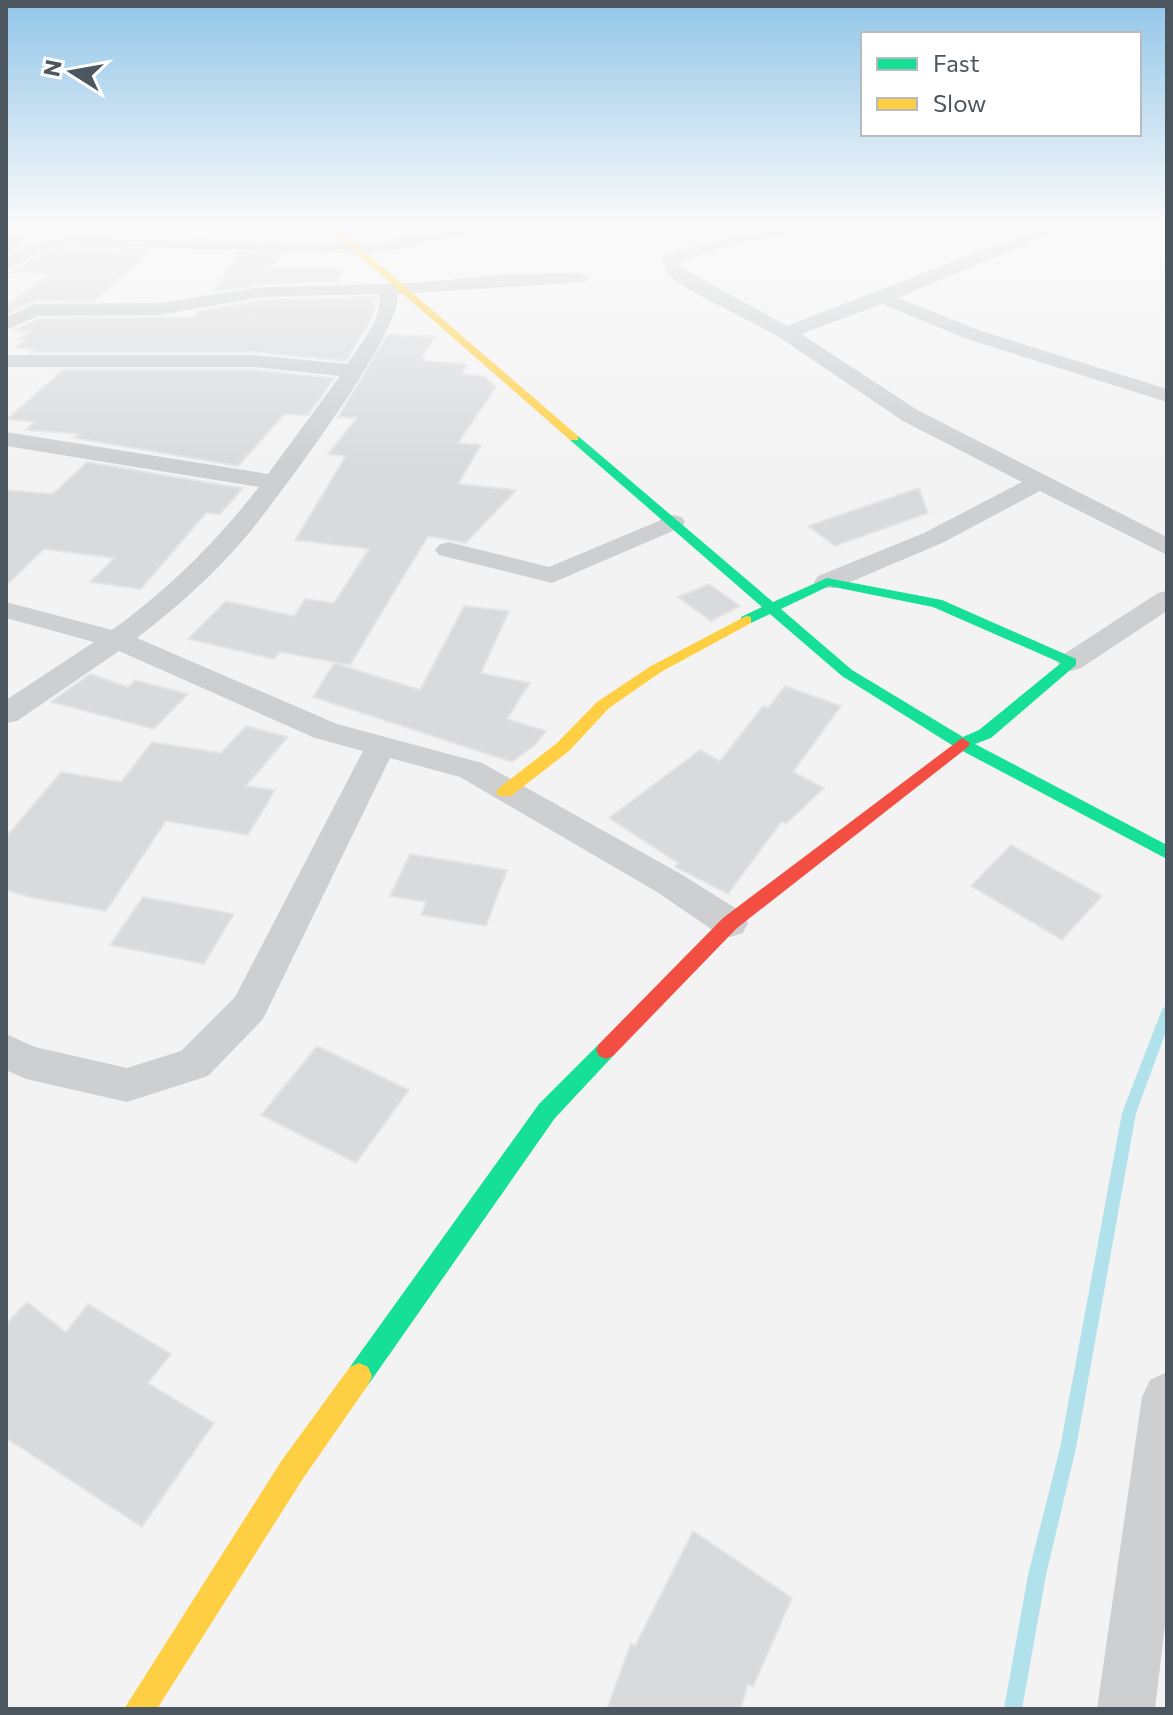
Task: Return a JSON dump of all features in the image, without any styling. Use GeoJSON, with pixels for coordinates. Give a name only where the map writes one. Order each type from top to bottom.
{"type":"FeatureCollection","features":[{"type":"Feature","properties":{"kind":"main road"},"geometry":{"type":"LineString","coordinates":[[423,306],[673,522],[810,615]]}},
{"type":"Feature","properties":{"kind":"main road"},"geometry":{"type":"LineString","coordinates":[[424,306],[776,592],[847,673],[961,743],[1167,853]]}},
{"type":"Feature","properties":{"kind":"main road"},"geometry":{"type":"LineString","coordinates":[[139,1709],[292,1470],[547,1111],[730,923],[961,743],[992,738],[1071,662],[937,603],[827,582],[776,592],[603,705],[563,747],[505,792]]}},
{"type":"Feature","properties":{"kind":"main road"},"geometry":{"type":"LineString","coordinates":[[959,718],[992,738]]}},
{"type":"Feature","properties":{"kind":"street"},"geometry":{"type":"LineString","coordinates":[[25,306],[52,309]]}},
{"type":"Feature","properties":{"kind":"street"},"geometry":{"type":"LineString","coordinates":[[6,324],[35,310],[159,309],[177,306]]}},
{"type":"Feature","properties":{"kind":"street"},"geometry":{"type":"LineString","coordinates":[[6,714],[117,640],[169,601],[235,534],[352,371],[389,306]]}},
{"type":"Feature","properties":{"kind":"street"},"geometry":{"type":"LineString","coordinates":[[734,306],[786,333],[911,416],[1167,547]]}},
{"type":"Feature","properties":{"kind":"street"},"geometry":{"type":"LineString","coordinates":[[786,333],[860,306]]}},
{"type":"Feature","properties":{"kind":"street"},"geometry":{"type":"LineString","coordinates":[[902,306],[974,335],[1167,396]]}},
{"type":"Feature","properties":{"kind":"street"},"geometry":{"type":"LineString","coordinates":[[6,361],[253,361],[352,371]]}},
{"type":"Feature","properties":{"kind":"street"},"geometry":{"type":"LineString","coordinates":[[6,439],[274,482]]}},
{"type":"Feature","properties":{"kind":"street"},"geometry":{"type":"LineString","coordinates":[[827,582],[933,538],[1040,482]]}},
{"type":"Feature","properties":{"kind":"street"},"geometry":{"type":"LineString","coordinates":[[448,550],[552,575],[673,522]]}},
{"type":"Feature","properties":{"kind":"street"},"geometry":{"type":"LineString","coordinates":[[1071,662],[1167,599]]}},
{"type":"Feature","properties":{"kind":"street"},"geometry":{"type":"LineString","coordinates":[[6,610],[117,640],[326,731],[471,770],[669,883],[730,923]]}},
{"type":"Feature","properties":{"kind":"street"},"geometry":{"type":"LineString","coordinates":[[6,1050],[26,1062],[127,1085],[194,1064],[249,1008],[381,746]]}},
{"type":"Feature","properties":{"kind":"street"},"geometry":{"type":"LineString","coordinates":[[1126,1709],[1167,1397]]}},
{"type":"Feature","properties":{"kind":"building"},"geometry":{"type":"Polygon","coordinates":[[[6,306],[24,306],[6,314],[6,306]]]}},
{"type":"Feature","properties":{"kind":"building"},"geometry":{"type":"Polygon","coordinates":[[[228,306],[375,306],[371,320],[346,361],[253,352],[31,352],[33,349],[15,347],[27,339],[19,339],[29,332],[13,330],[39,319],[195,317],[199,311],[228,306]]]}},
{"type":"Feature","properties":{"kind":"building"},"geometry":{"type":"Polygon","coordinates":[[[388,334],[435,337],[421,357],[425,358],[423,361],[467,364],[462,374],[484,376],[496,387],[458,443],[481,445],[458,484],[516,490],[466,543],[428,536],[350,665],[280,652],[274,659],[188,639],[226,601],[294,616],[305,599],[334,603],[369,549],[295,540],[346,456],[328,454],[357,418],[338,417],[388,334]]]}},
{"type":"Feature","properties":{"kind":"building"},"geometry":{"type":"Polygon","coordinates":[[[63,370],[253,370],[334,378],[308,415],[284,414],[238,466],[74,438],[79,434],[26,430],[35,422],[7,419],[63,370]]]}},
{"type":"Feature","properties":{"kind":"building"},"geometry":{"type":"Polygon","coordinates":[[[87,462],[243,488],[220,514],[206,513],[141,589],[90,582],[114,558],[44,549],[6,586],[6,490],[53,494],[87,462]]]}},
{"type":"Feature","properties":{"kind":"building"},"geometry":{"type":"Polygon","coordinates":[[[919,488],[928,513],[835,546],[808,526],[919,488]]]}},
{"type":"Feature","properties":{"kind":"building"},"geometry":{"type":"Polygon","coordinates":[[[709,584],[740,606],[711,621],[678,597],[709,584]]]}},
{"type":"Feature","properties":{"kind":"building"},"geometry":{"type":"Polygon","coordinates":[[[464,606],[509,611],[481,673],[530,683],[507,719],[546,731],[535,745],[512,762],[313,697],[334,663],[420,690],[464,606]]]}},
{"type":"Feature","properties":{"kind":"building"},"geometry":{"type":"Polygon","coordinates":[[[90,674],[128,687],[135,680],[188,694],[154,729],[51,702],[90,674]]]}},
{"type":"Feature","properties":{"kind":"building"},"geometry":{"type":"Polygon","coordinates":[[[785,686],[841,706],[793,772],[824,788],[786,824],[782,821],[728,894],[675,867],[678,863],[609,818],[700,750],[720,761],[763,706],[768,708],[785,686]]]}},
{"type":"Feature","properties":{"kind":"building"},"geometry":{"type":"Polygon","coordinates":[[[246,726],[288,737],[246,786],[275,790],[248,835],[166,821],[106,911],[6,890],[6,837],[61,772],[121,782],[152,742],[221,753],[246,726]]]}},
{"type":"Feature","properties":{"kind":"building"},"geometry":{"type":"Polygon","coordinates":[[[1011,845],[1102,896],[1062,940],[971,886],[1011,845]]]}},
{"type":"Feature","properties":{"kind":"building"},"geometry":{"type":"Polygon","coordinates":[[[410,854],[507,870],[486,926],[421,915],[426,902],[390,896],[410,854]]]}},
{"type":"Feature","properties":{"kind":"building"},"geometry":{"type":"Polygon","coordinates":[[[143,897],[234,914],[204,964],[110,945],[143,897]]]}},
{"type":"Feature","properties":{"kind":"building"},"geometry":{"type":"Polygon","coordinates":[[[317,1046],[409,1090],[356,1163],[261,1115],[317,1046]]]}},
{"type":"Feature","properties":{"kind":"building"},"geometry":{"type":"Polygon","coordinates":[[[27,1302],[66,1332],[88,1304],[171,1354],[148,1383],[214,1423],[142,1527],[6,1438],[6,1324],[27,1302]]]}},
{"type":"Feature","properties":{"kind":"building"},"geometry":{"type":"Polygon","coordinates":[[[693,1531],[792,1598],[753,1687],[748,1684],[741,1709],[607,1709],[631,1643],[635,1646],[693,1531]]]}},
{"type":"Feature","properties":{"kind":"waterway"},"geometry":{"type":"LineString","coordinates":[[1013,1709],[1037,1575],[1068,1448],[1129,1113],[1167,1012]]}},
{"type":"Feature","properties":{"kind":"traffic: fast"},"geometry":{"type":"LineString","coordinates":[[574,438],[847,673],[961,743],[1167,853]]}},
{"type":"Feature","properties":{"kind":"traffic: fast"},"geometry":{"type":"LineString","coordinates":[[746,620],[827,582],[937,603],[1071,662],[985,734],[962,743]]}},
{"type":"Feature","properties":{"kind":"traffic: fast"},"geometry":{"type":"LineString","coordinates":[[359,1376],[547,1111],[606,1050]]}},
{"type":"Feature","properties":{"kind":"traffic: slow"},"geometry":{"type":"LineString","coordinates":[[421,306],[574,438]]}},
{"type":"Feature","properties":{"kind":"traffic: slow"},"geometry":{"type":"LineString","coordinates":[[505,792],[563,747],[603,705],[656,669],[746,620]]}},
{"type":"Feature","properties":{"kind":"traffic: slow"},"geometry":{"type":"LineString","coordinates":[[139,1709],[292,1470],[359,1376]]}},
{"type":"Feature","properties":{"kind":"traffic: jam"},"geometry":{"type":"LineString","coordinates":[[606,1050],[730,923],[962,743]]}}]}
